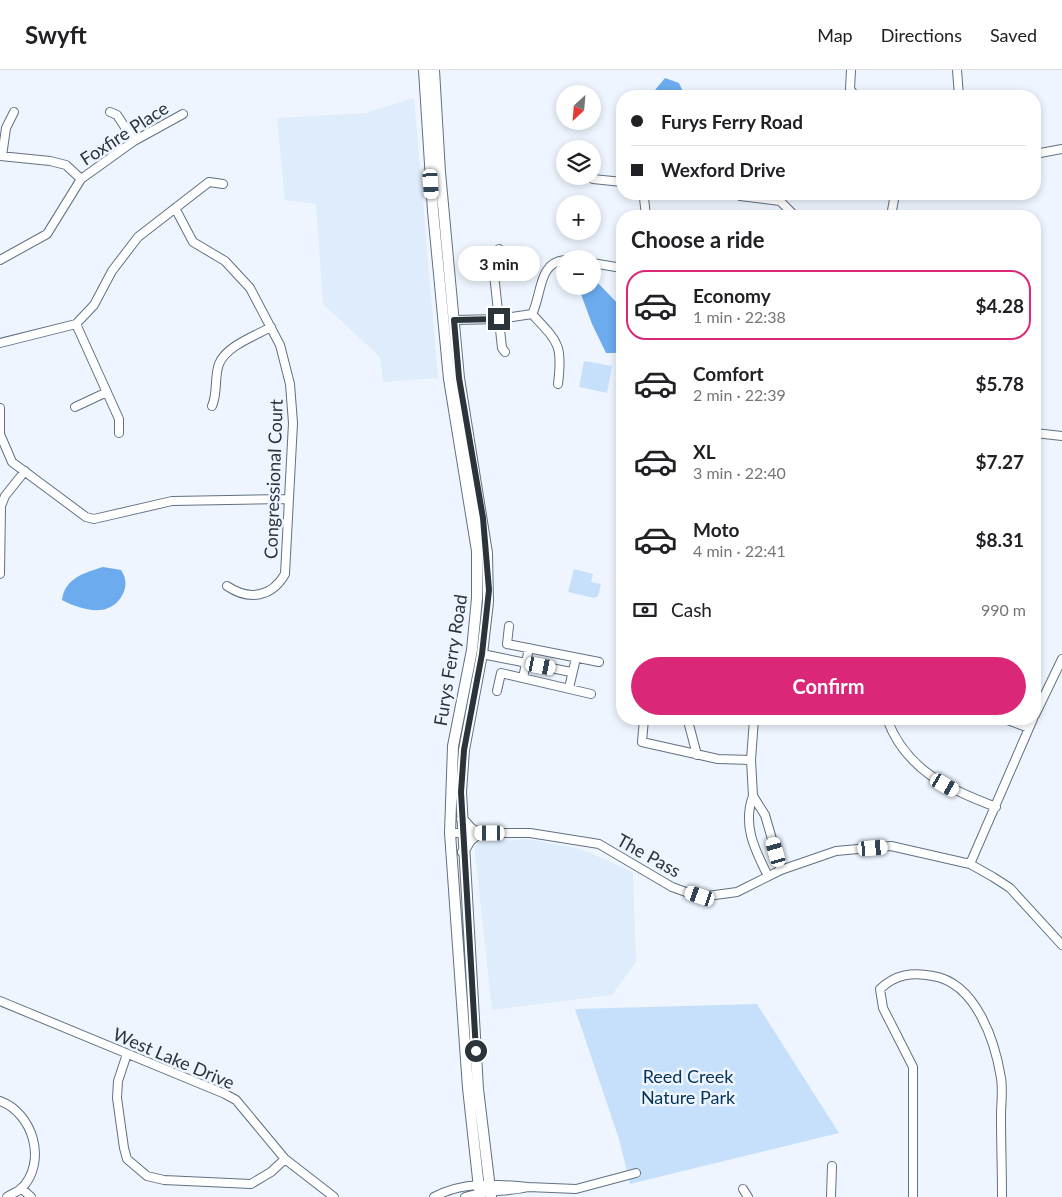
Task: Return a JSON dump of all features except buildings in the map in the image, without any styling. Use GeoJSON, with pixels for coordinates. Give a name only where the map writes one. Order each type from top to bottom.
{"type":"FeatureCollection","features":[{"type":"Feature","properties":{"kind":"main road","name":"Furys Ferry Road"},"geometry":{"type":"LineString","coordinates":[[424,70],[433,211],[449,379],[470,501],[478,570],[478,598],[472,650],[453,746],[450,833],[484,1191]]}},
{"type":"Feature","properties":{"kind":"main road","name":"Furys Ferry Road"},"geometry":{"type":"LineString","coordinates":[[434,70],[459,378],[481,501],[489,590],[482,654],[464,750],[461,792],[468,1013]]}},
{"type":"Feature","properties":{"kind":"main road"},"geometry":{"type":"LineString","coordinates":[[462,819],[470,830],[479,833]]}},
{"type":"Feature","properties":{"kind":"main road"},"geometry":{"type":"LineString","coordinates":[[463,852],[470,840],[479,833]]}},
{"type":"Feature","properties":{"kind":"street"},"geometry":{"type":"LineString","coordinates":[[851,70],[851,90]]}},
{"type":"Feature","properties":{"kind":"street"},"geometry":{"type":"LineString","coordinates":[[957,70],[959,90]]}},
{"type":"Feature","properties":{"kind":"street"},"geometry":{"type":"LineString","coordinates":[[14,112],[6,128],[1,156],[50,161],[66,165],[82,178]]}},
{"type":"Feature","properties":{"kind":"street"},"geometry":{"type":"LineString","coordinates":[[110,112],[117,115],[134,141]]}},
{"type":"Feature","properties":{"kind":"street","name":"Foxfire Place"},"geometry":{"type":"LineString","coordinates":[[0,260],[47,234],[82,178],[134,141],[182,114]]}},
{"type":"Feature","properties":{"kind":"street"},"geometry":{"type":"LineString","coordinates":[[1041,153],[1062,149]]}},
{"type":"Feature","properties":{"kind":"street"},"geometry":{"type":"LineString","coordinates":[[601,180],[616,181]]}},
{"type":"Feature","properties":{"kind":"street"},"geometry":{"type":"LineString","coordinates":[[0,343],[76,324],[94,305],[112,271],[138,237],[208,182],[223,184]]}},
{"type":"Feature","properties":{"kind":"street"},"geometry":{"type":"LineString","coordinates":[[772,200],[780,201],[789,210]]}},
{"type":"Feature","properties":{"kind":"street","name":"Congressional Court"},"geometry":{"type":"LineString","coordinates":[[175,208],[193,242],[225,261],[250,288],[280,345],[290,384],[293,423],[285,574],[278,586],[262,595],[235,591],[227,586]]}},
{"type":"Feature","properties":{"kind":"street"},"geometry":{"type":"LineString","coordinates":[[499,249],[493,265],[502,348],[505,352]]}},
{"type":"Feature","properties":{"kind":"street"},"geometry":{"type":"LineString","coordinates":[[532,314],[538,302],[545,270],[556,262]]}},
{"type":"Feature","properties":{"kind":"street"},"geometry":{"type":"LineString","coordinates":[[601,264],[616,267]]}},
{"type":"Feature","properties":{"kind":"street"},"geometry":{"type":"LineString","coordinates":[[454,320],[499,319],[532,314]]}},
{"type":"Feature","properties":{"kind":"street"},"geometry":{"type":"LineString","coordinates":[[532,314],[557,345],[561,357],[558,384]]}},
{"type":"Feature","properties":{"kind":"street"},"geometry":{"type":"LineString","coordinates":[[76,324],[118,419],[119,433]]}},
{"type":"Feature","properties":{"kind":"street"},"geometry":{"type":"LineString","coordinates":[[212,406],[216,398],[219,364],[228,352],[271,327]]}},
{"type":"Feature","properties":{"kind":"street"},"geometry":{"type":"LineString","coordinates":[[75,406],[107,392]]}},
{"type":"Feature","properties":{"kind":"street"},"geometry":{"type":"LineString","coordinates":[[0,408],[0,434],[12,462],[77,512],[94,519],[172,501],[288,499]]}},
{"type":"Feature","properties":{"kind":"street"},"geometry":{"type":"LineString","coordinates":[[1041,434],[1062,436]]}},
{"type":"Feature","properties":{"kind":"street"},"geometry":{"type":"LineString","coordinates":[[0,574],[1,506],[5,496],[25,471]]}},
{"type":"Feature","properties":{"kind":"street"},"geometry":{"type":"LineString","coordinates":[[509,626],[507,644],[599,662]]}},
{"type":"Feature","properties":{"kind":"street"},"geometry":{"type":"LineString","coordinates":[[522,678],[529,648]]}},
{"type":"Feature","properties":{"kind":"street"},"geometry":{"type":"LineString","coordinates":[[482,654],[571,672]]}},
{"type":"Feature","properties":{"kind":"street"},"geometry":{"type":"LineString","coordinates":[[569,688],[571,672],[576,658]]}},
{"type":"Feature","properties":{"kind":"street"},"geometry":{"type":"LineString","coordinates":[[1041,703],[1062,659]]}},
{"type":"Feature","properties":{"kind":"street"},"geometry":{"type":"LineString","coordinates":[[497,691],[501,673],[591,694]]}},
{"type":"Feature","properties":{"kind":"street"},"geometry":{"type":"LineString","coordinates":[[643,725],[642,742],[718,759],[751,760]]}},
{"type":"Feature","properties":{"kind":"street"},"geometry":{"type":"LineString","coordinates":[[688,725],[697,755]]}},
{"type":"Feature","properties":{"kind":"street"},"geometry":{"type":"LineString","coordinates":[[754,725],[751,760],[753,796],[748,812],[749,828],[755,851],[768,876]]}},
{"type":"Feature","properties":{"kind":"street"},"geometry":{"type":"LineString","coordinates":[[890,725],[902,747],[920,767],[956,791],[996,806]]}},
{"type":"Feature","properties":{"kind":"street"},"geometry":{"type":"LineString","coordinates":[[1021,725],[1029,728]]}},
{"type":"Feature","properties":{"kind":"street"},"geometry":{"type":"LineString","coordinates":[[970,864],[1030,725]]}},
{"type":"Feature","properties":{"kind":"street"},"geometry":{"type":"LineString","coordinates":[[753,796],[765,815],[781,870]]}},
{"type":"Feature","properties":{"kind":"street","name":"The Pass"},"geometry":{"type":"LineString","coordinates":[[450,833],[462,835],[530,833],[599,844],[672,887],[700,896],[737,892],[781,870],[836,851],[892,846],[970,864],[1010,888],[1062,945]]}},
{"type":"Feature","properties":{"kind":"street"},"geometry":{"type":"LineString","coordinates":[[913,1197],[913,1067],[884,1008],[880,989],[897,977],[915,973],[936,976],[945,980],[970,998],[984,1018],[1001,1078],[1002,1197]]}},
{"type":"Feature","properties":{"kind":"street","name":"West Lake Drive"},"geometry":{"type":"LineString","coordinates":[[0,1000],[214,1089],[236,1100],[285,1159],[334,1197]]}},
{"type":"Feature","properties":{"kind":"street"},"geometry":{"type":"LineString","coordinates":[[126,1054],[118,1081],[117,1098],[124,1148],[127,1159],[147,1176],[164,1180],[251,1184],[270,1172],[285,1159]]}},
{"type":"Feature","properties":{"kind":"street"},"geometry":{"type":"LineString","coordinates":[[0,1101],[10,1105],[30,1125],[36,1151],[31,1171],[21,1188],[7,1197]]}},
{"type":"Feature","properties":{"kind":"street"},"geometry":{"type":"LineString","coordinates":[[831,1197],[832,1166]]}},
{"type":"Feature","properties":{"kind":"street"},"geometry":{"type":"LineString","coordinates":[[434,1197],[453,1189],[484,1191],[528,1187],[576,1189],[636,1173]]}},
{"type":"Feature","properties":{"kind":"street"},"geometry":{"type":"LineString","coordinates":[[21,1188],[31,1197]]}},
{"type":"Feature","properties":{"kind":"street"},"geometry":{"type":"LineString","coordinates":[[576,1189],[579,1197]]}},
{"type":"Feature","properties":{"kind":"street"},"geometry":{"type":"LineString","coordinates":[[743,1189],[748,1197]]}},
{"type":"Feature","properties":{"kind":"street"},"geometry":{"type":"LineString","coordinates":[[465,1197],[484,1191]]}},
{"type":"Feature","properties":{"kind":"shaded area"},"geometry":{"type":"Polygon","coordinates":[[[414,98],[438,378],[383,382],[380,357],[323,304],[316,204],[285,200],[277,118],[366,113],[414,98]]]}},
{"type":"Feature","properties":{"kind":"shaded area"},"geometry":{"type":"Polygon","coordinates":[[[526,839],[581,849],[633,872],[636,962],[612,995],[492,1010],[474,843],[526,839]]]}},
{"type":"Feature","properties":{"kind":"green space"},"geometry":{"type":"Polygon","coordinates":[[[584,361],[612,366],[607,393],[579,387],[584,361]]]}},
{"type":"Feature","properties":{"kind":"green space"},"geometry":{"type":"Polygon","coordinates":[[[574,569],[593,574],[591,582],[601,584],[598,596],[594,598],[568,592],[574,569]]]}},
{"type":"Feature","properties":{"kind":"green space","name":"Reed Creek Nature Park"},"geometry":{"type":"Polygon","coordinates":[[[757,1004],[839,1133],[630,1184],[619,1139],[575,1009],[757,1004]]]}},
{"type":"Feature","properties":{"kind":"water"},"geometry":{"type":"Polygon","coordinates":[[[665,78],[679,83],[682,90],[655,90],[665,78]]]}},
{"type":"Feature","properties":{"kind":"water"},"geometry":{"type":"Polygon","coordinates":[[[601,286],[616,302],[616,353],[606,353],[592,324],[581,295],[601,295],[601,286]]]}},
{"type":"Feature","properties":{"kind":"water"},"geometry":{"type":"Polygon","coordinates":[[[103,567],[121,570],[124,576],[125,589],[122,596],[113,606],[107,609],[90,610],[62,600],[71,581],[82,574],[103,567]]]}},
{"type":"Feature","properties":{"kind":"route"},"geometry":{"type":"LineString","coordinates":[[476,1051],[461,792],[464,750],[482,654],[489,590],[481,501],[459,378],[454,320],[499,319]]}}]}
